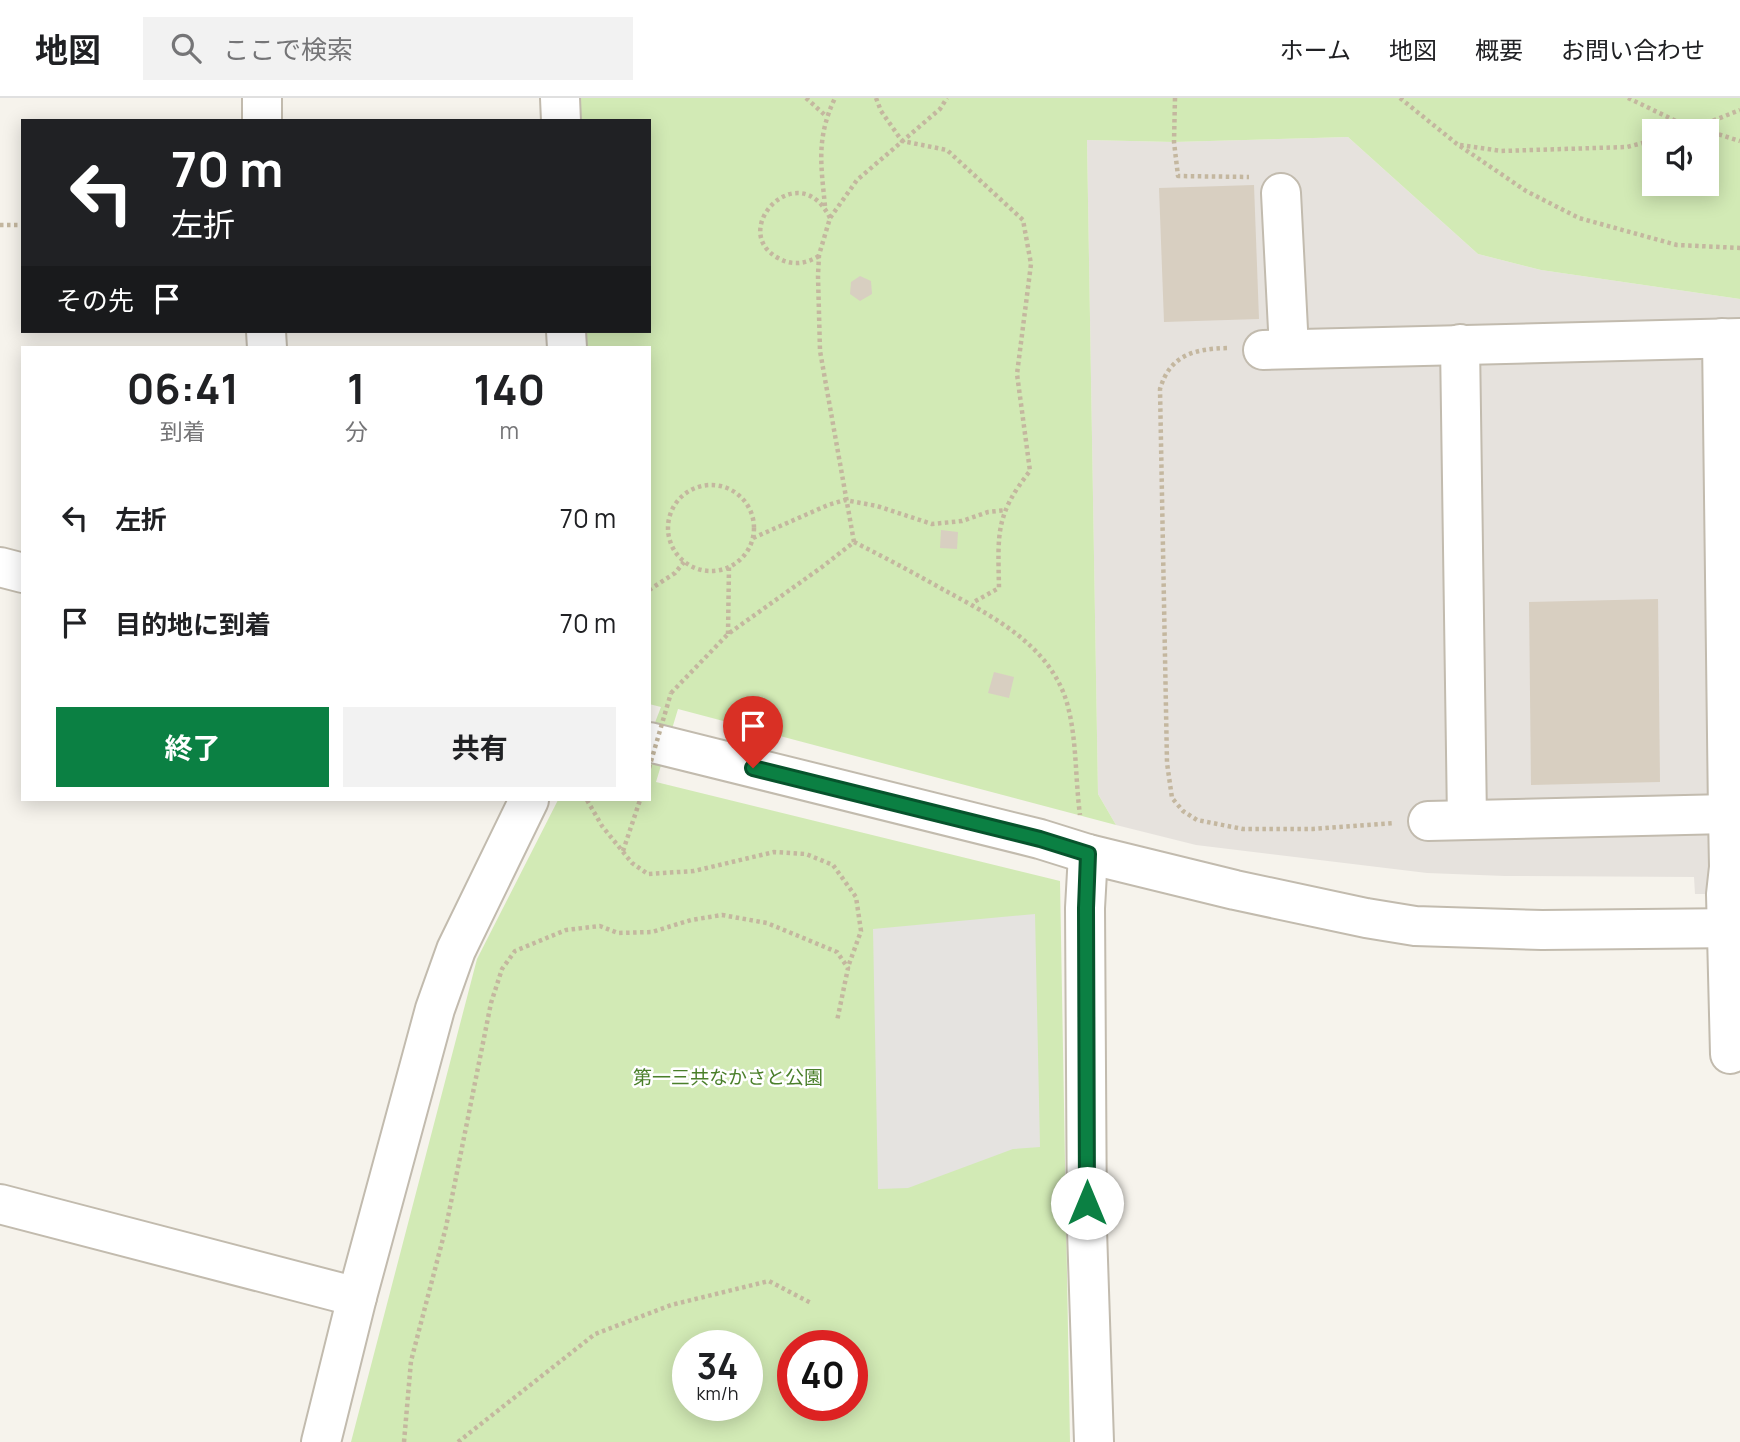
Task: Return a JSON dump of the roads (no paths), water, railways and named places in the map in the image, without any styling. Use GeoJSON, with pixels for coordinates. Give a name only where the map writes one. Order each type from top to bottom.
{"type":"FeatureCollection","features":[{"type":"Feature","properties":{"kind":"street"},"geometry":{"type":"LineString","coordinates":[[262,98],[262,119]]}},
{"type":"Feature","properties":{"kind":"street"},"geometry":{"type":"LineString","coordinates":[[560,98],[561,119]]}},
{"type":"Feature","properties":{"kind":"street"},"geometry":{"type":"LineString","coordinates":[[1280,193],[1276,349],[1731,338],[1728,814],[1733,928],[1730,1054]]}},
{"type":"Feature","properties":{"kind":"street"},"geometry":{"type":"LineString","coordinates":[[1460,344],[1467,820]]}},
{"type":"Feature","properties":{"kind":"street"},"geometry":{"type":"LineString","coordinates":[[0,567],[21,572]]}},
{"type":"Feature","properties":{"kind":"street"},"geometry":{"type":"LineString","coordinates":[[651,742],[1040,839],[1088,854],[1366,918],[1415,926],[1542,930],[1733,928]]}},
{"type":"Feature","properties":{"kind":"street"},"geometry":{"type":"LineString","coordinates":[[321,1442],[357,1297],[435,1009],[452,961],[529,801]]}},
{"type":"Feature","properties":{"kind":"street"},"geometry":{"type":"LineString","coordinates":[[1428,821],[1728,814]]}},
{"type":"Feature","properties":{"kind":"street"},"geometry":{"type":"LineString","coordinates":[[1088,854],[1087,1217],[1094,1442]]}},
{"type":"Feature","properties":{"kind":"street"},"geometry":{"type":"LineString","coordinates":[[0,1204],[357,1297]]}},
{"type":"Feature","properties":{"kind":"park label","name":"第一三共なかさと公園"},"geometry":{"type":"Point","coordinates":[728,1077]}}]}
